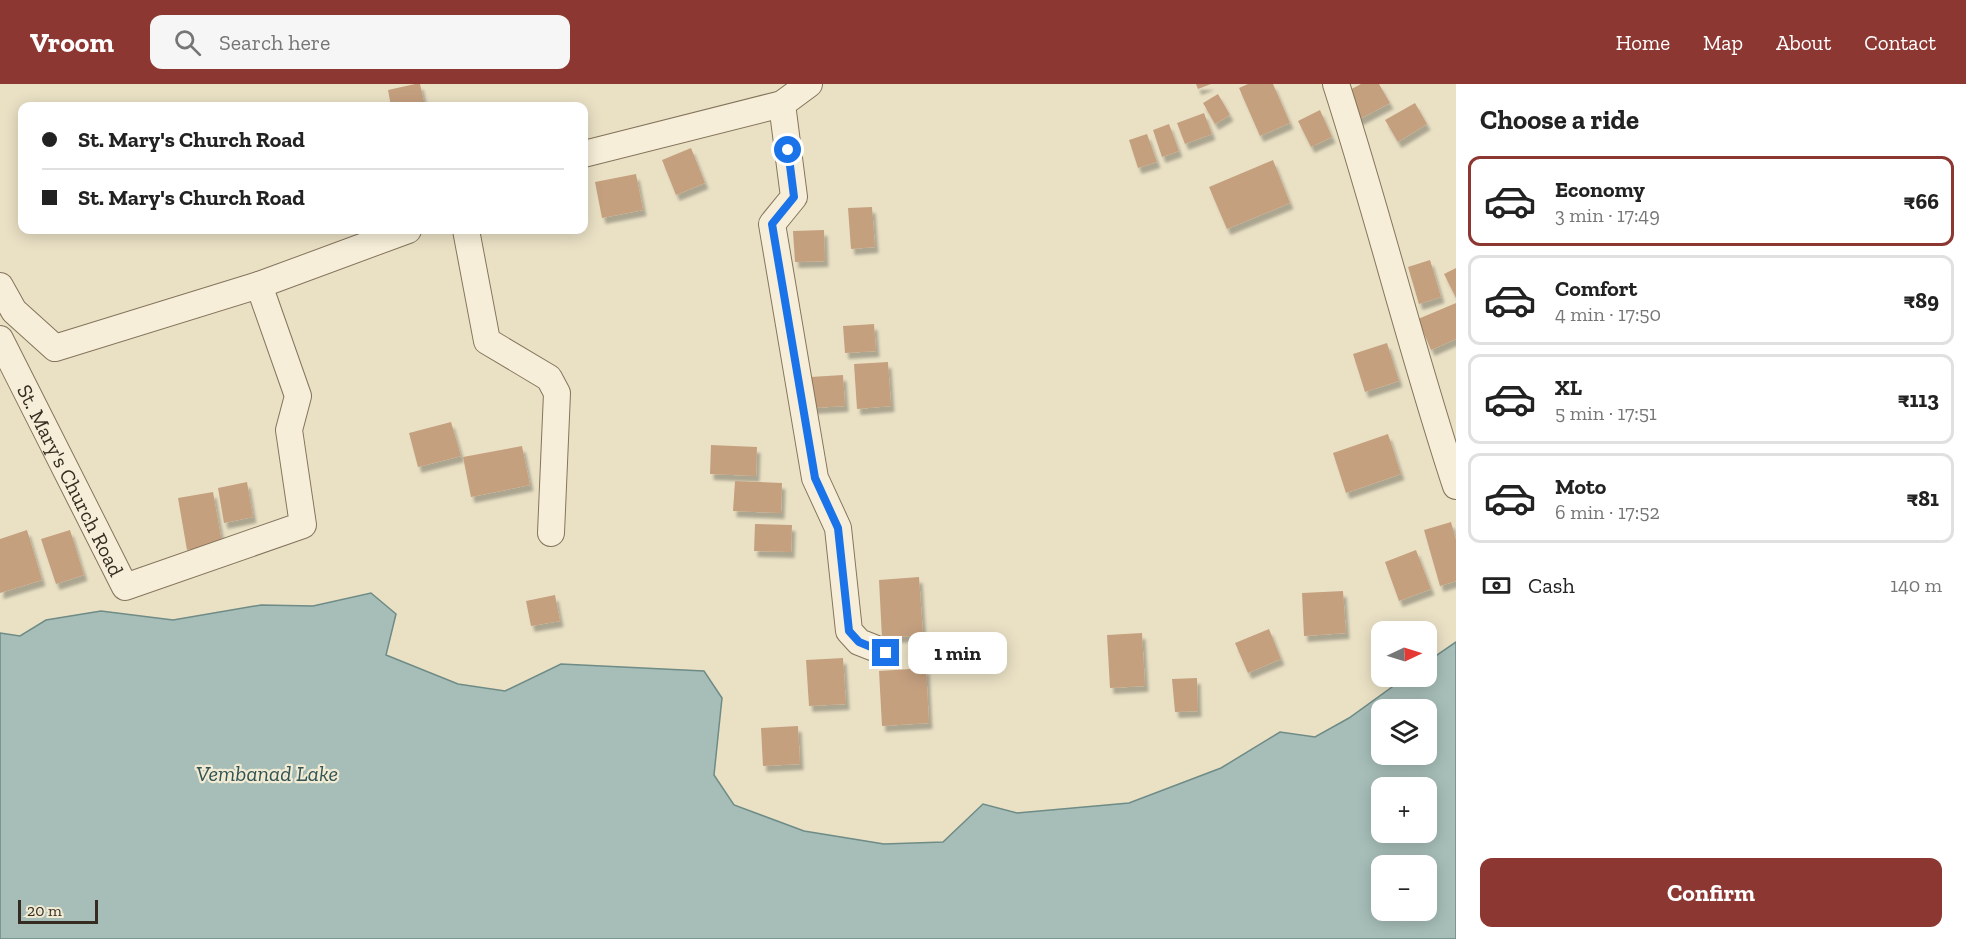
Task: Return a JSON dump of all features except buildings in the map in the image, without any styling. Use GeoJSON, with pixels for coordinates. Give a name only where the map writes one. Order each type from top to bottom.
{"type":"FeatureCollection","features":[{"type":"Feature","properties":{"kind":"street"},"geometry":{"type":"LineString","coordinates":[[588,153],[782,104],[809,84]]}},
{"type":"Feature","properties":{"kind":"street"},"geometry":{"type":"LineString","coordinates":[[1336,84],[1429,404],[1456,486]]}},
{"type":"Feature","properties":{"kind":"street"},"geometry":{"type":"LineString","coordinates":[[782,104],[794,197],[772,224],[815,478],[838,528],[849,631],[859,642],[886,653]]}},
{"type":"Feature","properties":{"kind":"street"},"geometry":{"type":"LineString","coordinates":[[0,285],[14,310],[55,348],[259,285],[397,234]]}},
{"type":"Feature","properties":{"kind":"street"},"geometry":{"type":"LineString","coordinates":[[467,234],[487,341],[549,378],[557,393],[551,533]]}},
{"type":"Feature","properties":{"kind":"street","name":"St. Mary's Church Road"},"geometry":{"type":"LineString","coordinates":[[0,339],[125,587],[303,525],[289,430],[298,396],[259,285]]}},
{"type":"Feature","properties":{"kind":"water","name":"Vembanad Lake"},"geometry":{"type":"Polygon","coordinates":[[[371,593],[396,614],[386,655],[458,684],[505,691],[561,664],[704,671],[722,698],[714,775],[734,805],[804,831],[884,844],[943,842],[983,804],[1017,813],[1129,803],[1221,768],[1280,732],[1315,737],[1349,718],[1371,702],[1371,765],[1437,765],[1437,699],[1375,699],[1392,687],[1437,687],[1437,655],[1456,642],[1456,939],[0,939],[0,633],[20,636],[46,620],[101,611],[173,620],[261,605],[313,606],[371,593]]]}},
{"type":"Feature","properties":{"kind":"route"},"geometry":{"type":"LineString","coordinates":[[788,150],[794,197],[772,224],[815,478],[838,528],[849,631],[859,642],[886,653]]}}]}
